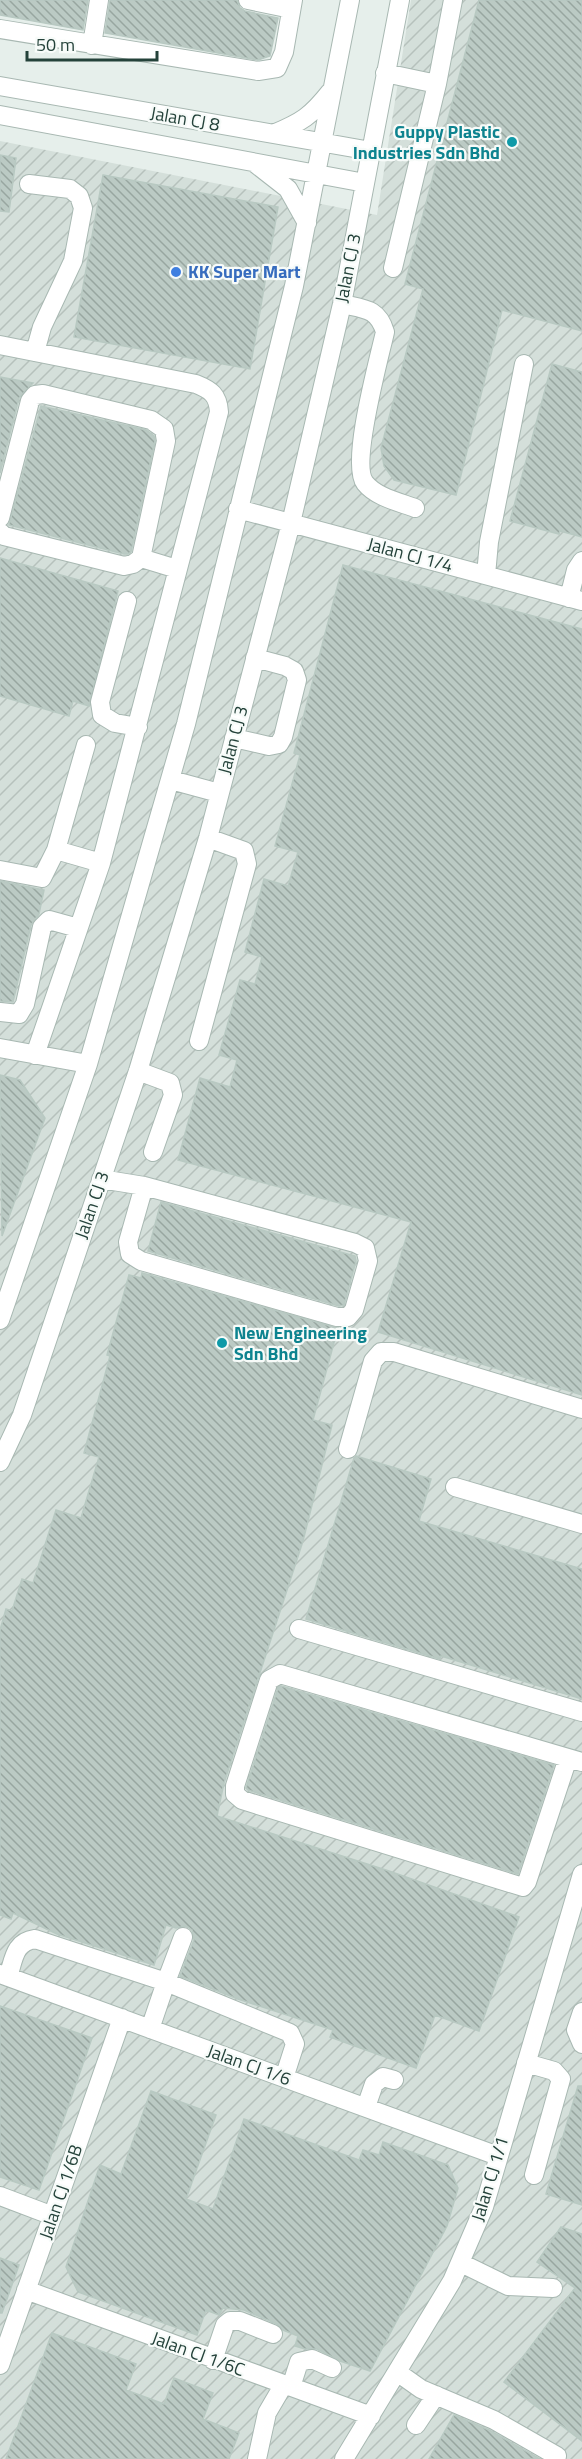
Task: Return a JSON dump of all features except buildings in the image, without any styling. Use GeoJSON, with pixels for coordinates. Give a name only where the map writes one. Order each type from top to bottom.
{"type":"FeatureCollection","features":[{"type":"Feature","properties":{"kind":"street"},"geometry":{"type":"LineString","coordinates":[[92,45],[99,0]]}},
{"type":"Feature","properties":{"kind":"street"},"geometry":{"type":"LineString","coordinates":[[0,29],[258,71],[277,68],[284,52],[292,5],[248,0]]}},
{"type":"Feature","properties":{"kind":"street"},"geometry":{"type":"LineString","coordinates":[[0,1320],[88,1064],[171,780],[294,286],[350,0]]}},
{"type":"Feature","properties":{"kind":"street","name":"Jalan CJ 3"},"geometry":{"type":"LineString","coordinates":[[0,1462],[22,1415],[138,1071],[208,838],[291,523],[342,304],[400,0]]}},
{"type":"Feature","properties":{"kind":"street"},"geometry":{"type":"LineString","coordinates":[[393,268],[437,84],[453,0]]}},
{"type":"Feature","properties":{"kind":"street"},"geometry":{"type":"LineString","coordinates":[[385,73],[437,84]]}},
{"type":"Feature","properties":{"kind":"street","name":"Jalan CJ 8"},"geometry":{"type":"LineString","coordinates":[[0,86],[371,151]]}},
{"type":"Feature","properties":{"kind":"street"},"geometry":{"type":"LineString","coordinates":[[273,134],[312,115],[333,89]]}},
{"type":"Feature","properties":{"kind":"street","name":"Jalan CJ 8"},"geometry":{"type":"LineString","coordinates":[[0,115],[365,183]]}},
{"type":"Feature","properties":{"kind":"street"},"geometry":{"type":"LineString","coordinates":[[250,161],[288,189],[306,223]]}},
{"type":"Feature","properties":{"kind":"street"},"geometry":{"type":"LineString","coordinates":[[29,184],[70,189],[80,196],[83,208],[73,261],[42,327],[35,352]]}},
{"type":"Feature","properties":{"kind":"street"},"geometry":{"type":"LineString","coordinates":[[342,304],[370,310],[381,319],[385,332],[362,437],[360,468],[364,482],[374,491],[415,508]]}},
{"type":"Feature","properties":{"kind":"street"},"geometry":{"type":"LineString","coordinates":[[0,345],[196,384],[214,393],[218,401],[219,412],[101,863],[35,1055]]}},
{"type":"Feature","properties":{"kind":"street"},"geometry":{"type":"LineString","coordinates":[[486,575],[489,542],[525,364]]}},
{"type":"Feature","properties":{"kind":"street"},"geometry":{"type":"LineString","coordinates":[[0,518],[30,401],[35,395],[44,394],[151,420],[164,429],[166,441],[141,558],[133,564],[124,566],[4,536],[0,532]]}},
{"type":"Feature","properties":{"kind":"street","name":"Jalan CJ 1/4"},"geometry":{"type":"LineString","coordinates":[[238,509],[576,599]]}},
{"type":"Feature","properties":{"kind":"street"},"geometry":{"type":"LineString","coordinates":[[141,558],[177,569]]}},
{"type":"Feature","properties":{"kind":"street"},"geometry":{"type":"LineString","coordinates":[[576,599],[576,570],[582,561]]}},
{"type":"Feature","properties":{"kind":"street"},"geometry":{"type":"LineString","coordinates":[[127,601],[100,702],[102,715],[114,723],[138,727]]}},
{"type":"Feature","properties":{"kind":"street"},"geometry":{"type":"LineString","coordinates":[[234,738],[269,746],[279,744],[283,737],[297,680],[294,671],[285,666],[255,658]]}},
{"type":"Feature","properties":{"kind":"street"},"geometry":{"type":"LineString","coordinates":[[0,870],[42,878],[56,850],[86,745]]}},
{"type":"Feature","properties":{"kind":"street"},"geometry":{"type":"LineString","coordinates":[[171,780],[219,793]]}},
{"type":"Feature","properties":{"kind":"street"},"geometry":{"type":"LineString","coordinates":[[200,1041],[247,864],[244,851],[208,838]]}},
{"type":"Feature","properties":{"kind":"street"},"geometry":{"type":"LineString","coordinates":[[56,850],[101,863]]}},
{"type":"Feature","properties":{"kind":"street"},"geometry":{"type":"LineString","coordinates":[[0,1012],[19,1014],[25,1004],[42,927],[49,920],[78,928]]}},
{"type":"Feature","properties":{"kind":"street"},"geometry":{"type":"LineString","coordinates":[[0,1048],[88,1064]]}},
{"type":"Feature","properties":{"kind":"street"},"geometry":{"type":"LineString","coordinates":[[138,1071],[170,1083],[172,1088],[173,1095],[153,1152]]}},
{"type":"Feature","properties":{"kind":"street"},"geometry":{"type":"LineString","coordinates":[[101,1179],[144,1186],[355,1243],[365,1248],[368,1262],[354,1310],[348,1317],[337,1317],[141,1261],[130,1254],[128,1242],[144,1186]]}},
{"type":"Feature","properties":{"kind":"street"},"geometry":{"type":"LineString","coordinates":[[348,1449],[374,1362],[381,1352],[394,1352],[582,1409]]}},
{"type":"Feature","properties":{"kind":"street"},"geometry":{"type":"LineString","coordinates":[[455,1487],[582,1524]]}},
{"type":"Feature","properties":{"kind":"street"},"geometry":{"type":"LineString","coordinates":[[299,1629],[582,1712]]}},
{"type":"Feature","properties":{"kind":"street"},"geometry":{"type":"LineString","coordinates":[[280,1674],[575,1760],[527,1882],[523,1887],[242,1800],[235,1794],[235,1786],[269,1680],[280,1674]]}},
{"type":"Feature","properties":{"kind":"street","name":"Jalan CJ 1/1"},"geometry":{"type":"LineString","coordinates":[[344,2459],[460,2263],[484,2207],[526,2063],[574,1930],[582,1874]]}},
{"type":"Feature","properties":{"kind":"street"},"geometry":{"type":"LineString","coordinates":[[150,2029],[183,1937]]}},
{"type":"Feature","properties":{"kind":"street"},"geometry":{"type":"LineString","coordinates":[[4,1975],[24,1941],[35,1939],[166,1982],[290,2033],[295,2044],[284,2078]]}},
{"type":"Feature","properties":{"kind":"street","name":"Jalan CJ 1/6"},"geometry":{"type":"LineString","coordinates":[[4,1975],[498,2156]]}},
{"type":"Feature","properties":{"kind":"street"},"geometry":{"type":"LineString","coordinates":[[582,2012],[576,2030],[582,2044]]}},
{"type":"Feature","properties":{"kind":"street","name":"Jalan CJ 1/6B"},"geometry":{"type":"LineString","coordinates":[[0,2364],[122,2018]]}},
{"type":"Feature","properties":{"kind":"street"},"geometry":{"type":"LineString","coordinates":[[526,2063],[554,2071],[561,2079],[534,2175]]}},
{"type":"Feature","properties":{"kind":"street"},"geometry":{"type":"LineString","coordinates":[[366,2107],[374,2084],[383,2077],[394,2080]]}},
{"type":"Feature","properties":{"kind":"street"},"geometry":{"type":"LineString","coordinates":[[0,2196],[53,2216]]}},
{"type":"Feature","properties":{"kind":"street"},"geometry":{"type":"LineString","coordinates":[[460,2263],[508,2286],[553,2288]]}},
{"type":"Feature","properties":{"kind":"street","name":"Jalan CJ 1/6C"},"geometry":{"type":"LineString","coordinates":[[26,2290],[370,2416]]}},
{"type":"Feature","properties":{"kind":"street"},"geometry":{"type":"LineString","coordinates":[[213,2360],[225,2325],[230,2321],[240,2321],[273,2334]]}},
{"type":"Feature","properties":{"kind":"street"},"geometry":{"type":"LineString","coordinates":[[256,2459],[267,2413],[287,2385],[299,2362],[312,2359],[332,2368]]}},
{"type":"Feature","properties":{"kind":"street"},"geometry":{"type":"LineString","coordinates":[[397,2372],[421,2389],[494,2420],[557,2456]]}},
{"type":"Feature","properties":{"kind":"street"},"geometry":{"type":"LineString","coordinates":[[416,2426],[436,2395]]}},
{"type":"Feature","properties":{"kind":"shaded area"},"geometry":{"type":"Polygon","coordinates":[[[411,0],[582,0],[582,2459],[0,2459],[0,141],[377,215],[411,0]]]}},
{"type":"Feature","properties":{"kind":"place","name":"Guppy Plastic Industries Sdn Bhd"},"geometry":{"type":"Point","coordinates":[512,142]}},
{"type":"Feature","properties":{"kind":"place","name":"KK Super Mart"},"geometry":{"type":"Point","coordinates":[176,272]}},
{"type":"Feature","properties":{"kind":"place","name":"New Engineering Sdn Bhd"},"geometry":{"type":"Point","coordinates":[222,1343]}}]}
